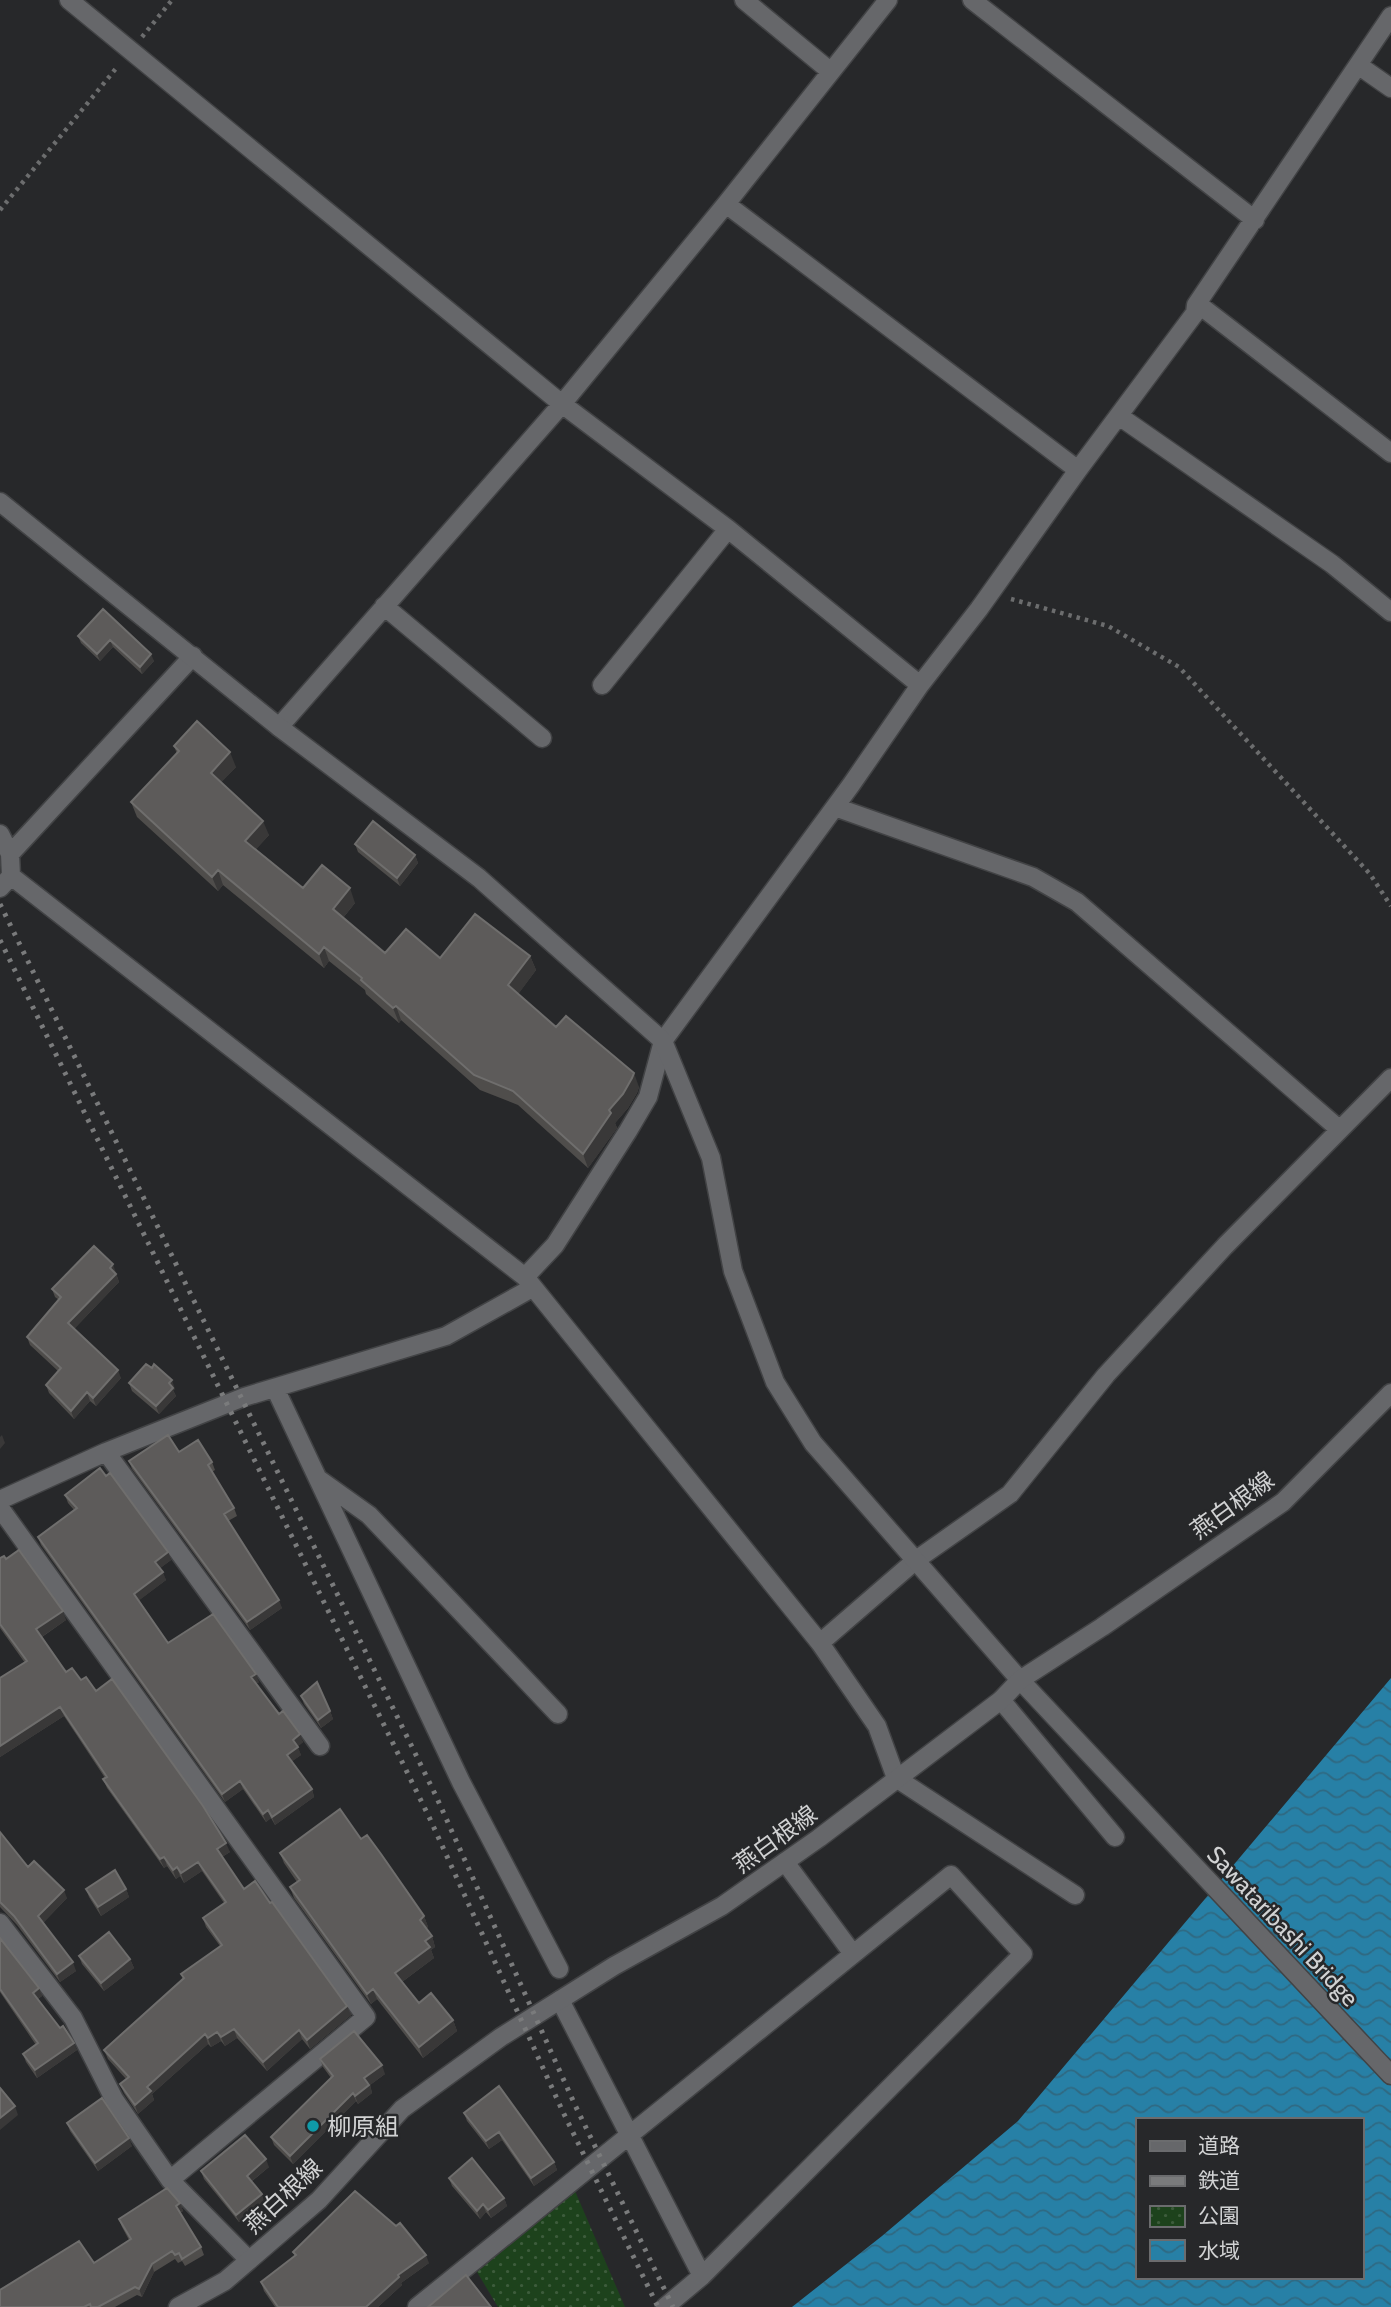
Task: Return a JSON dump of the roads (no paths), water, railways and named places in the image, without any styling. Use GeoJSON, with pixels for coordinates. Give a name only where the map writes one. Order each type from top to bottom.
{"type":"FeatureCollection","features":[{"type":"Feature","properties":{"kind":"street"},"geometry":{"type":"LineString","coordinates":[[69,0],[562,404],[728,529],[920,685]]}},
{"type":"Feature","properties":{"kind":"street"},"geometry":{"type":"LineString","coordinates":[[744,0],[830,71]]}},
{"type":"Feature","properties":{"kind":"street"},"geometry":{"type":"LineString","coordinates":[[279,727],[562,404],[888,0]]}},
{"type":"Feature","properties":{"kind":"street"},"geometry":{"type":"LineString","coordinates":[[972,0],[1255,220]]}},
{"type":"Feature","properties":{"kind":"street"},"geometry":{"type":"LineString","coordinates":[[0,1500],[107,1452],[244,1397],[446,1336],[528,1283],[648,1097],[663,1041],[835,807],[920,685],[990,594],[1195,313],[1198,303],[1391,16]]}},
{"type":"Feature","properties":{"kind":"street"},"geometry":{"type":"LineString","coordinates":[[1358,65],[1391,88]]}},
{"type":"Feature","properties":{"kind":"street"},"geometry":{"type":"LineString","coordinates":[[726,204],[1078,470]]}},
{"type":"Feature","properties":{"kind":"street"},"geometry":{"type":"LineString","coordinates":[[1198,303],[1391,453]]}},
{"type":"Feature","properties":{"kind":"street"},"geometry":{"type":"LineString","coordinates":[[1119,416],[1332,565],[1391,612]]}},
{"type":"Feature","properties":{"kind":"street"},"geometry":{"type":"LineString","coordinates":[[0,502],[279,727],[479,878],[663,1041]]}},
{"type":"Feature","properties":{"kind":"street"},"geometry":{"type":"LineString","coordinates":[[602,685],[728,529]]}},
{"type":"Feature","properties":{"kind":"street"},"geometry":{"type":"LineString","coordinates":[[384,606],[542,738]]}},
{"type":"Feature","properties":{"kind":"street"},"geometry":{"type":"LineString","coordinates":[[193,656],[10,854],[6,882],[528,1283],[820,1643],[877,1726],[896,1778],[1076,1895]]}},
{"type":"Feature","properties":{"kind":"street"},"geometry":{"type":"LineString","coordinates":[[835,807],[1033,877],[1077,902],[1339,1129]]}},
{"type":"Feature","properties":{"kind":"street"},"geometry":{"type":"LineString","coordinates":[[0,834],[10,854]]}},
{"type":"Feature","properties":{"kind":"street","name":"Sawataribashi Bridge"},"geometry":{"type":"LineString","coordinates":[[663,1041],[711,1158],[733,1271],[775,1382],[813,1443],[1020,1680],[1391,2075]]}},
{"type":"Feature","properties":{"kind":"street"},"geometry":{"type":"LineString","coordinates":[[820,1643],[916,1560],[1010,1494],[1106,1376],[1225,1245],[1391,1078]]}},
{"type":"Feature","properties":{"kind":"street"},"geometry":{"type":"LineString","coordinates":[[275,1388],[461,1782],[559,1969]]}},
{"type":"Feature","properties":{"kind":"street","name":"燕白根線"},"geometry":{"type":"LineString","coordinates":[[178,2307],[225,2281],[319,2200],[402,2109],[501,2036],[614,1966],[722,1906],[1001,1700],[1020,1680],[1283,1502],[1391,1394]]}},
{"type":"Feature","properties":{"kind":"street"},"geometry":{"type":"LineString","coordinates":[[107,1452],[320,1746]]}},
{"type":"Feature","properties":{"kind":"street"},"geometry":{"type":"LineString","coordinates":[[317,1478],[369,1514],[558,1714]]}},
{"type":"Feature","properties":{"kind":"street"},"geometry":{"type":"LineString","coordinates":[[0,1508],[366,2017],[170,2180]]}},
{"type":"Feature","properties":{"kind":"street"},"geometry":{"type":"LineString","coordinates":[[1001,1700],[1115,1837]]}},
{"type":"Feature","properties":{"kind":"street"},"geometry":{"type":"LineString","coordinates":[[785,1862],[853,1954]]}},
{"type":"Feature","properties":{"kind":"street"},"geometry":{"type":"LineString","coordinates":[[417,2307],[951,1875],[1023,1954],[702,2276],[665,2307]]}},
{"type":"Feature","properties":{"kind":"street"},"geometry":{"type":"LineString","coordinates":[[0,1923],[72,2018],[114,2099],[170,2180],[249,2260]]}},
{"type":"Feature","properties":{"kind":"street"},"geometry":{"type":"LineString","coordinates":[[560,2000],[702,2276]]}},
{"type":"Feature","properties":{"kind":"water"},"geometry":{"type":"Polygon","coordinates":[[[1391,1678],[1391,2307],[792,2307],[882,2236],[1018,2121],[1391,1678]]]}},
{"type":"Feature","properties":{"kind":"railway"},"geometry":{"type":"LineString","coordinates":[[0,904],[436,1796],[575,2105],[673,2307]]}},
{"type":"Feature","properties":{"kind":"railway"},"geometry":{"type":"LineString","coordinates":[[0,940],[430,1819],[563,2112],[658,2307]]}},
{"type":"Feature","properties":{"kind":"place","name":"柳原組"},"geometry":{"type":"Point","coordinates":[313,2126]}}]}
